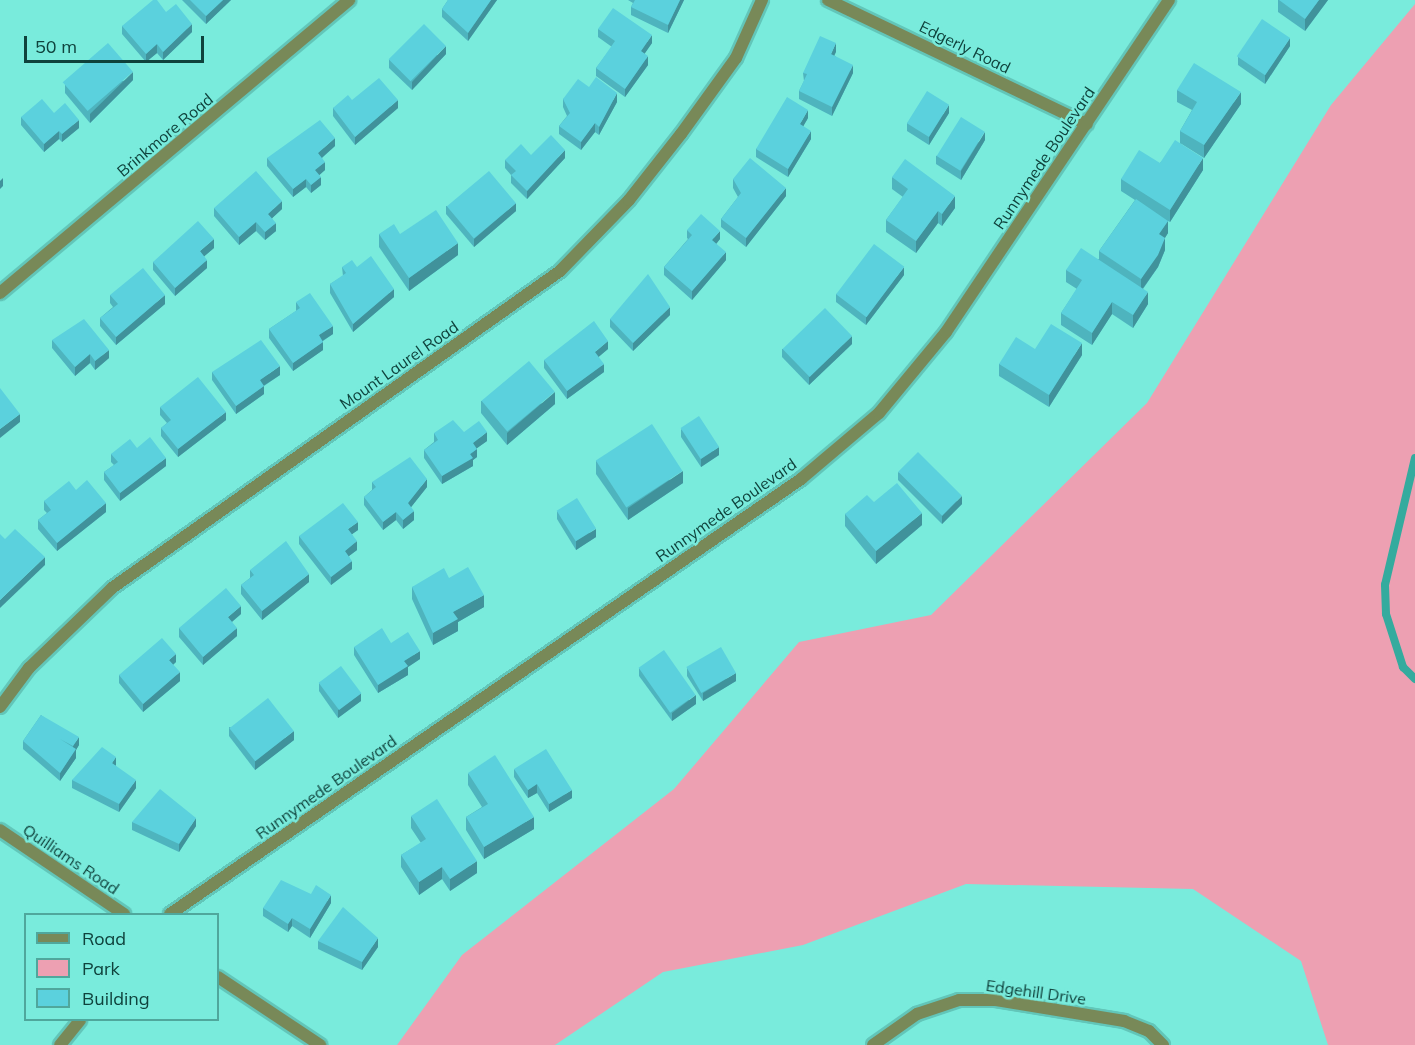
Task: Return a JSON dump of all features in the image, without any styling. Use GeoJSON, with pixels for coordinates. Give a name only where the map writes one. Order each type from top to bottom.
{"type":"FeatureCollection","features":[{"type":"Feature","properties":{"kind":"street","name":"Brinkmore Road"},"geometry":{"type":"LineString","coordinates":[[0,293],[349,0]]}},
{"type":"Feature","properties":{"kind":"street","name":"Mount Laurel Road"},"geometry":{"type":"LineString","coordinates":[[0,707],[29,668],[112,588],[560,271],[629,200],[681,134],[735,58],[762,0]]}},
{"type":"Feature","properties":{"kind":"street","name":"Edgerly Road"},"geometry":{"type":"LineString","coordinates":[[828,0],[1087,124]]}},
{"type":"Feature","properties":{"kind":"street","name":"Runnymede Boulevard"},"geometry":{"type":"LineString","coordinates":[[173,913],[801,479],[879,413],[946,332],[1169,0]]}},
{"type":"Feature","properties":{"kind":"street","name":"Quilliams Road"},"geometry":{"type":"LineString","coordinates":[[0,830],[121,913]]}},
{"type":"Feature","properties":{"kind":"street"},"geometry":{"type":"LineString","coordinates":[[219,978],[320,1045]]}},
{"type":"Feature","properties":{"kind":"street","name":"Edgehill Drive"},"geometry":{"type":"LineString","coordinates":[[873,1045],[917,1014],[959,1000],[996,1000],[1124,1022],[1149,1031],[1163,1045]]}},
{"type":"Feature","properties":{"kind":"street"},"geometry":{"type":"LineString","coordinates":[[60,1045],[79,1021]]}},
{"type":"Feature","properties":{"kind":"green space"},"geometry":{"type":"Polygon","coordinates":[[[1415,4],[1415,1045],[1328,1045],[1301,961],[1193,889],[966,884],[803,945],[663,972],[555,1045],[397,1045],[462,955],[674,789],[799,642],[931,615],[1147,403],[1331,105],[1415,4]]]}},
{"type":"Feature","properties":{"kind":"building"},"geometry":{"type":"Polygon","coordinates":[[[153,0],[157,0],[166,12],[176,4],[192,24],[163,52],[157,44],[146,54],[122,26],[153,0]]]}},
{"type":"Feature","properties":{"kind":"building"},"geometry":{"type":"Polygon","coordinates":[[[190,0],[223,0],[206,16],[190,0]]]}},
{"type":"Feature","properties":{"kind":"building"},"geometry":{"type":"Polygon","coordinates":[[[448,0],[491,0],[468,33],[442,9],[448,0]]]}},
{"type":"Feature","properties":{"kind":"building"},"geometry":{"type":"Polygon","coordinates":[[[635,0],[680,0],[668,25],[631,7],[635,0]]]}},
{"type":"Feature","properties":{"kind":"building"},"geometry":{"type":"Polygon","coordinates":[[[1279,0],[1319,0],[1305,19],[1279,0]]]}},
{"type":"Feature","properties":{"kind":"building"},"geometry":{"type":"Polygon","coordinates":[[[613,8],[652,35],[641,51],[648,56],[625,89],[596,68],[615,41],[598,29],[613,8]]]}},
{"type":"Feature","properties":{"kind":"building"},"geometry":{"type":"Polygon","coordinates":[[[1262,19],[1290,38],[1265,75],[1237,56],[1262,19]]]}},
{"type":"Feature","properties":{"kind":"building"},"geometry":{"type":"Polygon","coordinates":[[[424,24],[446,46],[411,81],[389,59],[424,24]]]}},
{"type":"Feature","properties":{"kind":"building"},"geometry":{"type":"Polygon","coordinates":[[[820,36],[836,43],[831,54],[853,65],[832,107],[799,91],[807,74],[803,73],[820,36]]]}},
{"type":"Feature","properties":{"kind":"building"},"geometry":{"type":"Polygon","coordinates":[[[108,43],[133,72],[88,111],[63,82],[108,43]]]}},
{"type":"Feature","properties":{"kind":"building"},"geometry":{"type":"Polygon","coordinates":[[[1194,63],[1241,92],[1204,145],[1180,131],[1197,102],[1177,90],[1194,63]]]}},
{"type":"Feature","properties":{"kind":"building"},"geometry":{"type":"Polygon","coordinates":[[[596,77],[617,93],[599,127],[595,123],[581,142],[559,126],[570,113],[563,99],[578,79],[589,87],[596,77]]]}},
{"type":"Feature","properties":{"kind":"building"},"geometry":{"type":"Polygon","coordinates":[[[379,78],[398,100],[355,137],[333,108],[348,95],[352,100],[379,78]]]}},
{"type":"Feature","properties":{"kind":"building"},"geometry":{"type":"Polygon","coordinates":[[[927,91],[949,105],[929,137],[907,123],[927,91]]]}},
{"type":"Feature","properties":{"kind":"building"},"geometry":{"type":"Polygon","coordinates":[[[787,97],[808,110],[800,124],[811,131],[788,169],[756,149],[787,97]]]}},
{"type":"Feature","properties":{"kind":"building"},"geometry":{"type":"Polygon","coordinates":[[[42,99],[54,113],[65,103],[79,120],[62,134],[59,131],[44,144],[21,117],[42,99]]]}},
{"type":"Feature","properties":{"kind":"building"},"geometry":{"type":"Polygon","coordinates":[[[961,117],[985,132],[960,171],[937,156],[961,117]]]}},
{"type":"Feature","properties":{"kind":"building"},"geometry":{"type":"Polygon","coordinates":[[[320,120],[335,138],[318,153],[325,162],[315,170],[321,177],[311,185],[306,179],[293,189],[267,158],[320,120]]]}},
{"type":"Feature","properties":{"kind":"building"},"geometry":{"type":"Polygon","coordinates":[[[551,135],[565,150],[527,191],[511,175],[516,171],[505,160],[521,144],[531,155],[551,135]]]}},
{"type":"Feature","properties":{"kind":"building"},"geometry":{"type":"Polygon","coordinates":[[[1175,140],[1203,158],[1170,210],[1121,179],[1139,150],[1160,163],[1175,140]]]}},
{"type":"Feature","properties":{"kind":"building"},"geometry":{"type":"Polygon","coordinates":[[[750,158],[786,188],[746,238],[721,219],[741,193],[733,179],[750,158]]]}},
{"type":"Feature","properties":{"kind":"building"},"geometry":{"type":"Polygon","coordinates":[[[905,159],[955,196],[942,214],[938,211],[916,241],[886,220],[908,189],[892,177],[905,159]]]}},
{"type":"Feature","properties":{"kind":"building"},"geometry":{"type":"Polygon","coordinates":[[[256,171],[282,201],[268,214],[276,223],[265,232],[256,222],[239,237],[214,208],[256,171]]]}},
{"type":"Feature","properties":{"kind":"building"},"geometry":{"type":"Polygon","coordinates":[[[489,171],[516,203],[474,239],[447,206],[489,171]]]}},
{"type":"Feature","properties":{"kind":"building"},"geometry":{"type":"Polygon","coordinates":[[[1136,199],[1168,221],[1159,234],[1165,238],[1158,255],[1141,279],[1099,251],[1136,199]]]}},
{"type":"Feature","properties":{"kind":"building"},"geometry":{"type":"Polygon","coordinates":[[[436,210],[458,243],[409,278],[379,234],[394,224],[400,234],[436,210]]]}},
{"type":"Feature","properties":{"kind":"building"},"geometry":{"type":"Polygon","coordinates":[[[701,214],[720,231],[712,240],[726,252],[692,291],[664,267],[692,235],[687,230],[701,214]]]}},
{"type":"Feature","properties":{"kind":"building"},"geometry":{"type":"Polygon","coordinates":[[[198,221],[214,239],[200,251],[207,260],[175,288],[153,262],[198,221]]]}},
{"type":"Feature","properties":{"kind":"building"},"geometry":{"type":"Polygon","coordinates":[[[874,244],[904,267],[866,317],[836,294],[874,244]]]}},
{"type":"Feature","properties":{"kind":"building"},"geometry":{"type":"Polygon","coordinates":[[[1081,248],[1148,292],[1133,315],[1112,302],[1092,333],[1061,313],[1082,280],[1066,270],[1081,248]]]}},
{"type":"Feature","properties":{"kind":"building"},"geometry":{"type":"Polygon","coordinates":[[[371,256],[394,289],[353,324],[330,284],[346,273],[342,267],[352,260],[357,267],[371,256]]]}},
{"type":"Feature","properties":{"kind":"building"},"geometry":{"type":"Polygon","coordinates":[[[143,268],[165,295],[116,337],[100,318],[118,304],[110,295],[143,268]]]}},
{"type":"Feature","properties":{"kind":"building"},"geometry":{"type":"Polygon","coordinates":[[[648,274],[670,307],[633,343],[610,319],[648,274]]]}},
{"type":"Feature","properties":{"kind":"building"},"geometry":{"type":"Polygon","coordinates":[[[310,293],[333,326],[319,335],[323,342],[293,363],[269,329],[300,308],[296,302],[310,293]]]}},
{"type":"Feature","properties":{"kind":"building"},"geometry":{"type":"Polygon","coordinates":[[[825,308],[852,336],[810,377],[783,349],[825,308]]]}},
{"type":"Feature","properties":{"kind":"building"},"geometry":{"type":"Polygon","coordinates":[[[84,319],[109,350],[95,361],[90,354],[75,367],[52,340],[84,319]]]}},
{"type":"Feature","properties":{"kind":"building"},"geometry":{"type":"Polygon","coordinates":[[[594,321],[608,341],[595,352],[604,364],[567,391],[544,360],[594,321]]]}},
{"type":"Feature","properties":{"kind":"building"},"geometry":{"type":"Polygon","coordinates":[[[1051,324],[1082,343],[1049,395],[999,364],[1016,337],[1035,349],[1051,324]]]}},
{"type":"Feature","properties":{"kind":"building"},"geometry":{"type":"Polygon","coordinates":[[[261,340],[280,366],[260,380],[264,386],[236,406],[212,372],[261,340]]]}},
{"type":"Feature","properties":{"kind":"building"},"geometry":{"type":"Polygon","coordinates":[[[529,361],[555,392],[507,431],[482,401],[529,361]]]}},
{"type":"Feature","properties":{"kind":"building"},"geometry":{"type":"Polygon","coordinates":[[[198,377],[226,412],[178,449],[161,428],[171,420],[160,407],[198,377]]]}},
{"type":"Feature","properties":{"kind":"building"},"geometry":{"type":"Polygon","coordinates":[[[0,388],[20,414],[0,429],[0,388]]]}},
{"type":"Feature","properties":{"kind":"building"},"geometry":{"type":"Polygon","coordinates":[[[699,416],[719,447],[701,459],[681,428],[699,416]]]}},
{"type":"Feature","properties":{"kind":"building"},"geometry":{"type":"Polygon","coordinates":[[[453,420],[464,432],[479,421],[487,432],[473,443],[477,449],[470,454],[473,458],[442,476],[424,450],[438,440],[434,433],[453,420]]]}},
{"type":"Feature","properties":{"kind":"building"},"geometry":{"type":"Polygon","coordinates":[[[652,424],[682,471],[626,507],[596,460],[652,424]]]}},
{"type":"Feature","properties":{"kind":"building"},"geometry":{"type":"Polygon","coordinates":[[[150,437],[166,458],[120,493],[104,472],[118,462],[111,454],[130,439],[137,448],[150,437]]]}},
{"type":"Feature","properties":{"kind":"building"},"geometry":{"type":"Polygon","coordinates":[[[918,452],[962,496],[942,516],[898,472],[918,452]]]}},
{"type":"Feature","properties":{"kind":"building"},"geometry":{"type":"Polygon","coordinates":[[[410,457],[427,479],[408,503],[414,511],[403,520],[396,512],[383,522],[364,497],[376,487],[372,482],[410,457]]]}},
{"type":"Feature","properties":{"kind":"building"},"geometry":{"type":"Polygon","coordinates":[[[87,480],[106,503],[57,543],[38,520],[51,510],[44,501],[69,481],[76,490],[87,480]]]}},
{"type":"Feature","properties":{"kind":"building"},"geometry":{"type":"Polygon","coordinates":[[[897,483],[922,513],[876,551],[845,514],[867,495],[874,502],[897,483]]]}},
{"type":"Feature","properties":{"kind":"building"},"geometry":{"type":"Polygon","coordinates":[[[577,498],[596,529],[576,541],[557,511],[577,498]]]}},
{"type":"Feature","properties":{"kind":"building"},"geometry":{"type":"Polygon","coordinates":[[[343,503],[358,522],[348,529],[357,541],[345,551],[352,561],[331,577],[299,536],[343,503]]]}},
{"type":"Feature","properties":{"kind":"building"},"geometry":{"type":"Polygon","coordinates":[[[15,529],[45,557],[0,600],[0,534],[5,539],[15,529]]]}},
{"type":"Feature","properties":{"kind":"building"},"geometry":{"type":"Polygon","coordinates":[[[286,541],[309,574],[262,611],[241,585],[254,575],[250,570],[286,541]]]}},
{"type":"Feature","properties":{"kind":"building"},"geometry":{"type":"Polygon","coordinates":[[[468,567],[484,595],[453,612],[458,619],[433,633],[412,587],[444,568],[449,578],[468,567]]]}},
{"type":"Feature","properties":{"kind":"building"},"geometry":{"type":"Polygon","coordinates":[[[226,588],[241,606],[228,617],[237,628],[203,657],[179,628],[226,588]]]}},
{"type":"Feature","properties":{"kind":"building"},"geometry":{"type":"Polygon","coordinates":[[[382,628],[391,643],[408,632],[420,651],[404,661],[408,666],[378,685],[354,647],[382,628]]]}},
{"type":"Feature","properties":{"kind":"building"},"geometry":{"type":"Polygon","coordinates":[[[162,638],[176,654],[169,660],[180,672],[143,704],[119,675],[162,638]]]}},
{"type":"Feature","properties":{"kind":"building"},"geometry":{"type":"Polygon","coordinates":[[[721,647],[736,673],[701,693],[686,667],[721,647]]]}},
{"type":"Feature","properties":{"kind":"building"},"geometry":{"type":"Polygon","coordinates":[[[664,650],[696,695],[670,713],[639,668],[664,650]]]}},
{"type":"Feature","properties":{"kind":"building"},"geometry":{"type":"Polygon","coordinates":[[[341,666],[361,693],[339,710],[319,683],[341,666]]]}},
{"type":"Feature","properties":{"kind":"building"},"geometry":{"type":"Polygon","coordinates":[[[268,698],[294,731],[255,761],[229,728],[268,698]]]}},
{"type":"Feature","properties":{"kind":"building"},"geometry":{"type":"Polygon","coordinates":[[[41,715],[79,737],[73,746],[60,739],[76,749],[60,773],[23,741],[41,715]]]}},
{"type":"Feature","properties":{"kind":"building"},"geometry":{"type":"Polygon","coordinates":[[[102,747],[116,757],[112,763],[136,780],[119,804],[72,780],[102,747]]]}},
{"type":"Feature","properties":{"kind":"building"},"geometry":{"type":"Polygon","coordinates":[[[546,749],[572,790],[549,804],[537,784],[528,790],[514,769],[546,749]]]}},
{"type":"Feature","properties":{"kind":"building"},"geometry":{"type":"Polygon","coordinates":[[[495,755],[534,817],[484,847],[466,817],[488,804],[468,773],[495,755]]]}},
{"type":"Feature","properties":{"kind":"building"},"geometry":{"type":"Polygon","coordinates":[[[160,789],[196,818],[179,844],[132,822],[160,789]]]}},
{"type":"Feature","properties":{"kind":"building"},"geometry":{"type":"Polygon","coordinates":[[[437,799],[477,861],[450,879],[442,867],[419,882],[401,855],[426,839],[411,816],[437,799]]]}},
{"type":"Feature","properties":{"kind":"building"},"geometry":{"type":"Polygon","coordinates":[[[281,880],[311,894],[316,885],[331,895],[310,929],[292,918],[288,924],[263,908],[281,880]]]}},
{"type":"Feature","properties":{"kind":"building"},"geometry":{"type":"Polygon","coordinates":[[[343,907],[378,938],[362,962],[318,941],[343,907]]]}},
{"type":"Feature","properties":{"kind":"waterway"},"geometry":{"type":"LineString","coordinates":[[1415,458],[1385,585],[1386,614],[1403,667],[1415,679]]}}]}
